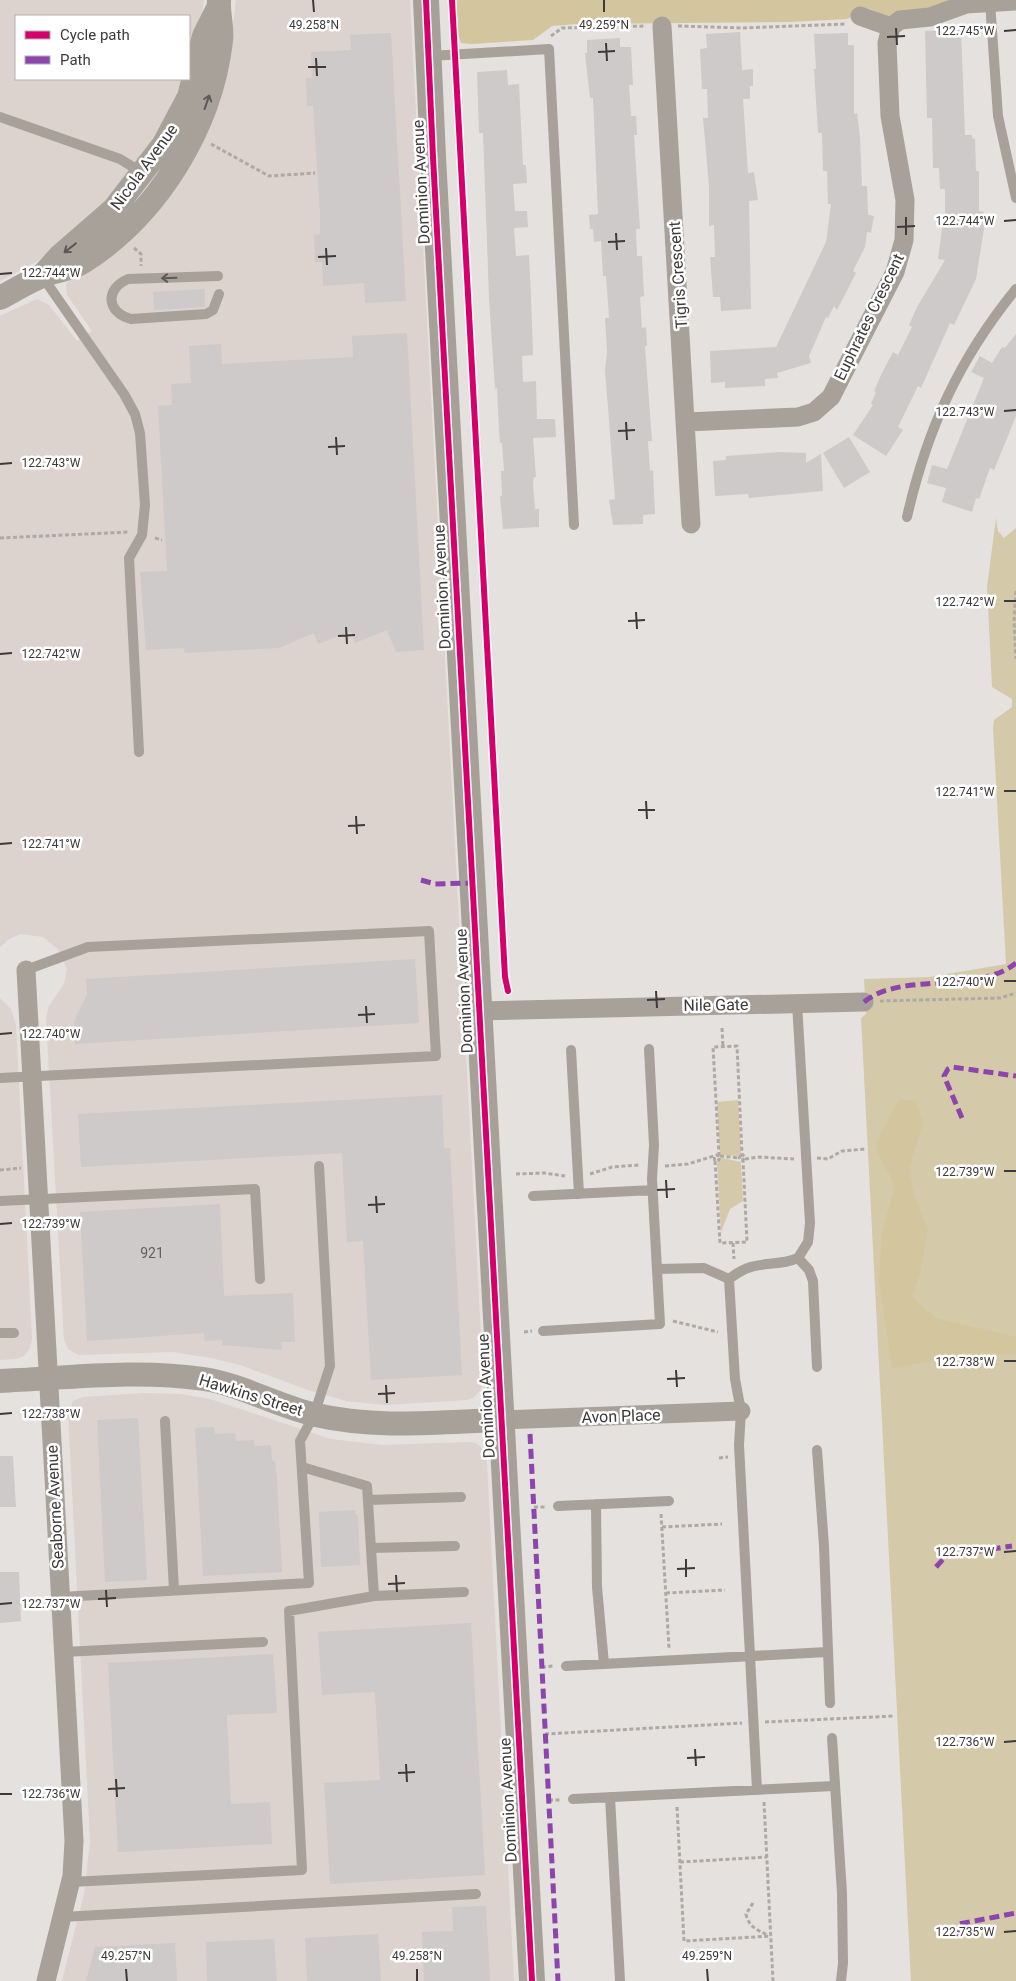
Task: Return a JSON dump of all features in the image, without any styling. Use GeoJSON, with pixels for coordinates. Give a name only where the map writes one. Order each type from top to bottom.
{"type":"FeatureCollection","features":[{"type":"Feature","properties":{"kind":"main road","name":"Dominion Avenue"},"geometry":{"type":"LineString","coordinates":[[426,0],[500,1420],[532,1981]]}},
{"type":"Feature","properties":{"kind":"street"},"geometry":{"type":"LineString","coordinates":[[860,16],[891,27],[900,20],[930,17],[966,4],[1016,1]]}},
{"type":"Feature","properties":{"kind":"street","name":"Nicola Avenue"},"geometry":{"type":"LineString","coordinates":[[42,276],[60,256],[104,220],[164,144],[189,97],[204,36],[219,3]]}},
{"type":"Feature","properties":{"kind":"street","name":"Nicola Avenue"},"geometry":{"type":"LineString","coordinates":[[0,298],[42,276],[70,269],[93,254],[118,235],[158,190],[184,154],[207,102],[218,66],[222,39],[219,3]]}},
{"type":"Feature","properties":{"kind":"street","name":"Tigris Crescent"},"geometry":{"type":"LineString","coordinates":[[662,26],[687,422],[691,524]]}},
{"type":"Feature","properties":{"kind":"street","name":"Euphrates Crescent"},"geometry":{"type":"LineString","coordinates":[[687,422],[808,415],[826,403],[844,372],[895,272],[901,257],[906,230],[905,200],[890,116],[887,43],[891,27]]}},
{"type":"Feature","properties":{"kind":"street"},"geometry":{"type":"LineString","coordinates":[[158,190],[157,178],[161,167],[186,121],[189,97]]}},
{"type":"Feature","properties":{"kind":"street"},"geometry":{"type":"LineString","coordinates":[[93,254],[109,231],[139,198],[140,176]]}},
{"type":"Feature","properties":{"kind":"street","name":"Seaborne Avenue"},"geometry":{"type":"LineString","coordinates":[[26,970],[74,1827],[70,1882],[46,1981]]}},
{"type":"Feature","properties":{"kind":"street","name":"Nile Gate"},"geometry":{"type":"LineString","coordinates":[[479,1011],[864,1002]]}},
{"type":"Feature","properties":{"kind":"street","name":"Hawkins Street"},"geometry":{"type":"LineString","coordinates":[[0,1381],[154,1373],[207,1379],[314,1415],[372,1424],[500,1420]]}},
{"type":"Feature","properties":{"kind":"street","name":"Avon Place"},"geometry":{"type":"LineString","coordinates":[[500,1420],[741,1411]]}},
{"type":"Feature","properties":{"kind":"lane"},"geometry":{"type":"LineString","coordinates":[[990,2],[998,116],[1016,198]]}},
{"type":"Feature","properties":{"kind":"lane"},"geometry":{"type":"LineString","coordinates":[[429,56],[550,49],[574,525]]}},
{"type":"Feature","properties":{"kind":"lane"},"geometry":{"type":"LineString","coordinates":[[0,117],[120,159],[136,169],[140,176]]}},
{"type":"Feature","properties":{"kind":"lane"},"geometry":{"type":"LineString","coordinates":[[42,276],[124,394],[135,414],[140,433],[145,505],[142,535],[129,558],[139,752]]}},
{"type":"Feature","properties":{"kind":"lane"},"geometry":{"type":"LineString","coordinates":[[218,276],[128,279],[118,283],[113,291],[111,300],[115,311],[122,316],[131,318],[206,314],[213,310],[219,294]]}},
{"type":"Feature","properties":{"kind":"lane"},"geometry":{"type":"LineString","coordinates":[[907,516],[926,444],[949,389],[976,343],[1016,289]]}},
{"type":"Feature","properties":{"kind":"lane"},"geometry":{"type":"LineString","coordinates":[[0,1078],[436,1056],[429,931],[88,947],[26,970]]}},
{"type":"Feature","properties":{"kind":"lane"},"geometry":{"type":"LineString","coordinates":[[729,1279],[757,1264],[788,1262],[798,1258],[808,1242],[810,1223],[797,1003]]}},
{"type":"Feature","properties":{"kind":"lane"},"geometry":{"type":"LineString","coordinates":[[542,1330],[660,1324],[653,1190],[654,1145],[650,1049]]}},
{"type":"Feature","properties":{"kind":"lane"},"geometry":{"type":"LineString","coordinates":[[571,1050],[579,1194]]}},
{"type":"Feature","properties":{"kind":"lane"},"geometry":{"type":"LineString","coordinates":[[61,1597],[309,1583],[300,1441],[314,1415],[330,1366],[319,1166]]}},
{"type":"Feature","properties":{"kind":"lane"},"geometry":{"type":"LineString","coordinates":[[0,1201],[255,1189],[260,1279]]}},
{"type":"Feature","properties":{"kind":"lane"},"geometry":{"type":"LineString","coordinates":[[533,1196],[653,1190]]}},
{"type":"Feature","properties":{"kind":"lane"},"geometry":{"type":"LineString","coordinates":[[798,1258],[809,1270],[813,1281],[817,1368]]}},
{"type":"Feature","properties":{"kind":"lane"},"geometry":{"type":"LineString","coordinates":[[657,1269],[704,1268],[729,1279]]}},
{"type":"Feature","properties":{"kind":"lane"},"geometry":{"type":"LineString","coordinates":[[729,1279],[735,1379],[741,1411],[739,1445],[757,1790]]}},
{"type":"Feature","properties":{"kind":"lane"},"geometry":{"type":"LineString","coordinates":[[0,1333],[14,1332]]}},
{"type":"Feature","properties":{"kind":"lane"},"geometry":{"type":"LineString","coordinates":[[166,1421],[174,1590]]}},
{"type":"Feature","properties":{"kind":"lane"},"geometry":{"type":"LineString","coordinates":[[817,1450],[824,1546],[830,1703]]}},
{"type":"Feature","properties":{"kind":"lane"},"geometry":{"type":"LineString","coordinates":[[302,1467],[367,1486],[374,1596]]}},
{"type":"Feature","properties":{"kind":"lane"},"geometry":{"type":"LineString","coordinates":[[368,1500],[461,1497]]}},
{"type":"Feature","properties":{"kind":"lane"},"geometry":{"type":"LineString","coordinates":[[558,1506],[665,1501]]}},
{"type":"Feature","properties":{"kind":"lane"},"geometry":{"type":"LineString","coordinates":[[596,1504],[597,1593],[604,1664]]}},
{"type":"Feature","properties":{"kind":"lane"},"geometry":{"type":"LineString","coordinates":[[371,1548],[455,1546]]}},
{"type":"Feature","properties":{"kind":"lane"},"geometry":{"type":"LineString","coordinates":[[70,1882],[302,1870],[289,1611],[374,1596],[464,1592]]}},
{"type":"Feature","properties":{"kind":"lane"},"geometry":{"type":"LineString","coordinates":[[64,1652],[263,1642]]}},
{"type":"Feature","properties":{"kind":"lane"},"geometry":{"type":"LineString","coordinates":[[566,1666],[827,1652]]}},
{"type":"Feature","properties":{"kind":"lane"},"geometry":{"type":"LineString","coordinates":[[832,1738],[842,1893],[844,1963],[841,1981]]}},
{"type":"Feature","properties":{"kind":"lane"},"geometry":{"type":"LineString","coordinates":[[573,1799],[834,1786]]}},
{"type":"Feature","properties":{"kind":"lane"},"geometry":{"type":"LineString","coordinates":[[610,1797],[620,1981]]}},
{"type":"Feature","properties":{"kind":"lane"},"geometry":{"type":"LineString","coordinates":[[62,1917],[476,1894]]}},
{"type":"Feature","properties":{"kind":"path"},"geometry":{"type":"LineString","coordinates":[[550,49],[552,34],[562,28],[662,26],[744,28],[855,24],[860,16]]}},
{"type":"Feature","properties":{"kind":"path"},"geometry":{"type":"LineString","coordinates":[[209,142],[270,176],[315,173]]}},
{"type":"Feature","properties":{"kind":"path"},"geometry":{"type":"LineString","coordinates":[[130,244],[141,254],[142,279]]}},
{"type":"Feature","properties":{"kind":"path"},"geometry":{"type":"LineString","coordinates":[[0,538],[126,532],[162,540]]}},
{"type":"Feature","properties":{"kind":"path"},"geometry":{"type":"LineString","coordinates":[[1016,591],[1014,605],[1016,659]]}},
{"type":"Feature","properties":{"kind":"path"},"geometry":{"type":"LineString","coordinates":[[864,1002],[1000,998],[1016,992]]}},
{"type":"Feature","properties":{"kind":"path"},"geometry":{"type":"LineString","coordinates":[[722,1028],[723,1047]]}},
{"type":"Feature","properties":{"kind":"path"},"geometry":{"type":"LineString","coordinates":[[737,1046],[747,1242],[720,1243],[713,1047],[723,1047],[737,1046]]}},
{"type":"Feature","properties":{"kind":"path"},"geometry":{"type":"LineString","coordinates":[[814,1158],[828,1159],[842,1151],[865,1149]]}},
{"type":"Feature","properties":{"kind":"path"},"geometry":{"type":"LineString","coordinates":[[661,1166],[680,1165],[717,1157],[798,1159]]}},
{"type":"Feature","properties":{"kind":"path"},"geometry":{"type":"LineString","coordinates":[[590,1175],[612,1167],[646,1165]]}},
{"type":"Feature","properties":{"kind":"path"},"geometry":{"type":"LineString","coordinates":[[516,1174],[544,1173],[570,1176]]}},
{"type":"Feature","properties":{"kind":"path"},"geometry":{"type":"LineString","coordinates":[[733,1243],[734,1260]]}},
{"type":"Feature","properties":{"kind":"path"},"geometry":{"type":"LineString","coordinates":[[660,1322],[678,1321],[718,1332]]}},
{"type":"Feature","properties":{"kind":"path"},"geometry":{"type":"LineString","coordinates":[[665,1501],[662,1527],[670,1661]]}},
{"type":"Feature","properties":{"kind":"path"},"geometry":{"type":"LineString","coordinates":[[662,1527],[722,1524]]}},
{"type":"Feature","properties":{"kind":"path"},"geometry":{"type":"LineString","coordinates":[[666,1593],[726,1590]]}},
{"type":"Feature","properties":{"kind":"path"},"geometry":{"type":"LineString","coordinates":[[830,1703],[832,1738]]}},
{"type":"Feature","properties":{"kind":"path"},"geometry":{"type":"LineString","coordinates":[[762,1723],[895,1716]]}},
{"type":"Feature","properties":{"kind":"path"},"geometry":{"type":"LineString","coordinates":[[545,1734],[746,1723]]}},
{"type":"Feature","properties":{"kind":"path"},"geometry":{"type":"LineString","coordinates":[[676,1794],[684,1941],[771,1936]]}},
{"type":"Feature","properties":{"kind":"path"},"geometry":{"type":"LineString","coordinates":[[764,1801],[773,1981]]}},
{"type":"Feature","properties":{"kind":"path"},"geometry":{"type":"LineString","coordinates":[[680,1862],[767,1857]]}},
{"type":"Feature","properties":{"kind":"path"},"geometry":{"type":"LineString","coordinates":[[753,1903],[746,1914],[748,1922],[771,1936]]}},
{"type":"Feature","properties":{"kind":"shaded area"},"geometry":{"type":"Polygon","coordinates":[[[0,0],[204,0],[200,35],[190,70],[190,15],[15,15],[15,80],[187,80],[182,98],[161,140],[111,205],[78,235],[36,262],[0,281],[0,0]]]}},
{"type":"Feature","properties":{"kind":"shaded area"},"geometry":{"type":"Polygon","coordinates":[[[236,0],[410,0],[483,1373],[481,1390],[473,1398],[467,1400],[385,1405],[346,1401],[311,1391],[240,1365],[211,1358],[172,1352],[79,1355],[68,1349],[64,1339],[46,1019],[49,1006],[64,984],[67,969],[58,949],[43,937],[21,934],[9,939],[0,947],[0,316],[37,299],[49,305],[77,341],[92,331],[67,295],[66,284],[126,235],[232,34],[236,0]]]}},
{"type":"Feature","properties":{"kind":"shaded area"},"geometry":{"type":"Polygon","coordinates":[[[455,0],[954,0],[952,3],[887,18],[867,8],[848,19],[788,22],[577,24],[552,26],[533,40],[472,44],[461,43],[457,32],[455,0]]]}},
{"type":"Feature","properties":{"kind":"shaded area"},"geometry":{"type":"Polygon","coordinates":[[[996,518],[998,531],[1004,538],[1016,528],[1016,1981],[911,1981],[861,1018],[866,1014],[864,979],[929,977],[1006,964],[993,728],[994,720],[1012,707],[1012,699],[992,687],[987,587],[996,518]]]}},
{"type":"Feature","properties":{"kind":"shaded area"},"geometry":{"type":"Polygon","coordinates":[[[0,998],[11,1009],[16,1025],[32,1339],[30,1348],[24,1356],[16,1359],[0,1360],[0,998]]]}},
{"type":"Feature","properties":{"kind":"shaded area"},"geometry":{"type":"Polygon","coordinates":[[[899,1099],[916,1101],[923,1123],[909,1170],[914,1194],[928,1229],[920,1274],[912,1297],[936,1318],[1016,1337],[1016,1354],[947,1358],[892,1369],[879,1282],[882,1231],[894,1189],[890,1175],[878,1156],[876,1142],[899,1099]]]}},
{"type":"Feature","properties":{"kind":"shaded area"},"geometry":{"type":"Polygon","coordinates":[[[738,1100],[741,1153],[738,1156],[720,1155],[717,1102],[738,1100]]]}},
{"type":"Feature","properties":{"kind":"shaded area"},"geometry":{"type":"Polygon","coordinates":[[[722,1158],[741,1162],[743,1201],[730,1209],[721,1232],[717,1163],[722,1158]]]}},
{"type":"Feature","properties":{"kind":"shaded area"},"geometry":{"type":"Polygon","coordinates":[[[145,1393],[180,1394],[210,1399],[331,1439],[382,1445],[468,1442],[476,1443],[484,1450],[487,1464],[514,1981],[62,1981],[84,1894],[90,1842],[68,1413],[73,1401],[83,1397],[145,1393]]]}},
{"type":"Feature","properties":{"kind":"building"},"geometry":{"type":"Polygon","coordinates":[[[961,30],[965,135],[972,135],[972,138],[975,139],[976,171],[979,171],[979,211],[984,212],[983,215],[986,216],[976,279],[954,325],[950,323],[921,388],[918,386],[898,427],[903,430],[886,456],[853,435],[873,405],[871,404],[876,392],[874,391],[882,373],[893,352],[898,355],[912,327],[909,325],[917,307],[945,260],[938,259],[943,221],[945,221],[945,189],[940,189],[939,168],[933,168],[932,118],[927,118],[925,31],[961,30]]]}},
{"type":"Feature","properties":{"kind":"building"},"geometry":{"type":"Polygon","coordinates":[[[740,32],[742,70],[753,69],[753,86],[750,86],[750,99],[743,99],[748,173],[754,172],[758,200],[749,201],[751,309],[721,311],[720,297],[713,297],[710,257],[715,257],[714,225],[709,226],[709,186],[703,118],[708,118],[707,89],[702,89],[700,49],[707,48],[706,34],[740,32]]]}},
{"type":"Feature","properties":{"kind":"building"},"geometry":{"type":"Polygon","coordinates":[[[391,33],[406,301],[365,303],[364,283],[323,286],[322,262],[315,262],[314,235],[320,234],[320,212],[313,106],[307,106],[306,78],[312,78],[311,52],[351,50],[350,35],[391,33]]]}},
{"type":"Feature","properties":{"kind":"building"},"geometry":{"type":"Polygon","coordinates":[[[848,33],[848,45],[854,45],[854,114],[857,113],[860,137],[862,186],[867,186],[868,215],[874,216],[871,233],[867,232],[865,247],[853,271],[856,273],[837,310],[834,306],[828,318],[826,317],[809,356],[811,363],[777,373],[778,378],[765,379],[765,386],[725,388],[725,382],[711,383],[710,351],[776,347],[826,242],[831,204],[828,204],[827,171],[823,171],[822,133],[818,133],[814,34],[848,33]]]}},
{"type":"Feature","properties":{"kind":"building"},"geometry":{"type":"Polygon","coordinates":[[[620,38],[620,47],[631,47],[633,85],[629,85],[631,116],[636,116],[637,135],[634,135],[640,229],[636,229],[637,256],[642,256],[644,296],[640,297],[642,328],[646,327],[647,346],[645,346],[652,441],[648,441],[650,471],[653,470],[655,514],[643,515],[643,524],[613,525],[609,500],[615,499],[605,370],[607,353],[605,318],[609,318],[606,276],[603,276],[601,241],[594,242],[593,229],[590,229],[589,215],[598,214],[593,98],[590,98],[585,53],[587,53],[587,40],[620,38]]]}},
{"type":"Feature","properties":{"kind":"building"},"geometry":{"type":"Polygon","coordinates":[[[507,70],[508,85],[519,84],[523,165],[526,165],[527,183],[513,184],[515,211],[527,211],[528,227],[514,228],[516,256],[529,255],[533,355],[522,356],[523,382],[536,381],[537,419],[555,419],[556,437],[533,438],[536,477],[534,477],[533,484],[535,509],[539,509],[539,527],[503,529],[500,496],[502,496],[501,471],[504,471],[502,443],[500,443],[497,388],[495,389],[489,298],[483,133],[479,133],[477,72],[507,70]]]}},
{"type":"Feature","properties":{"kind":"building"},"geometry":{"type":"Polygon","coordinates":[[[205,289],[205,307],[154,310],[153,292],[205,289]]]}},
{"type":"Feature","properties":{"kind":"building"},"geometry":{"type":"Polygon","coordinates":[[[407,333],[424,650],[396,652],[387,630],[355,643],[351,631],[318,644],[314,633],[279,648],[185,653],[184,648],[146,650],[140,572],[167,571],[158,406],[172,405],[171,384],[191,383],[189,346],[221,344],[222,364],[353,357],[352,336],[407,333]]]}},
{"type":"Feature","properties":{"kind":"building"},"geometry":{"type":"Polygon","coordinates":[[[1016,334],[1016,416],[994,470],[990,468],[979,499],[976,498],[972,512],[942,502],[946,488],[927,483],[932,465],[947,469],[984,378],[971,372],[980,356],[992,363],[1002,347],[1005,348],[1016,334]]]}},
{"type":"Feature","properties":{"kind":"building"},"geometry":{"type":"Polygon","coordinates":[[[849,437],[870,472],[844,488],[823,453],[849,437]]]}},
{"type":"Feature","properties":{"kind":"building"},"geometry":{"type":"Polygon","coordinates":[[[780,452],[806,453],[806,463],[821,454],[823,491],[749,498],[748,494],[715,496],[713,461],[726,460],[726,456],[780,452]]]}},
{"type":"Feature","properties":{"kind":"building"},"geometry":{"type":"Polygon","coordinates":[[[415,959],[419,1023],[75,1044],[74,1021],[87,994],[86,979],[415,959]]]}},
{"type":"Feature","properties":{"kind":"building"},"geometry":{"type":"Polygon","coordinates":[[[442,1095],[444,1148],[450,1148],[462,1375],[371,1380],[363,1241],[347,1242],[342,1153],[81,1167],[78,1114],[442,1095]]]}},
{"type":"Feature","properties":{"kind":"building"},"geometry":{"type":"Polygon","coordinates":[[[220,1204],[224,1296],[293,1293],[295,1342],[281,1342],[282,1350],[222,1345],[222,1340],[205,1341],[204,1333],[87,1341],[80,1212],[220,1204]]]}},
{"type":"Feature","properties":{"kind":"building"},"geometry":{"type":"Polygon","coordinates":[[[138,1418],[147,1580],[105,1582],[97,1420],[138,1418]]]}},
{"type":"Feature","properties":{"kind":"building"},"geometry":{"type":"Polygon","coordinates":[[[214,1427],[215,1434],[235,1433],[236,1441],[254,1440],[255,1446],[271,1445],[272,1461],[275,1461],[277,1480],[282,1572],[203,1576],[195,1428],[214,1427]]]}},
{"type":"Feature","properties":{"kind":"building"},"geometry":{"type":"Polygon","coordinates":[[[0,1456],[13,1456],[16,1507],[0,1507],[0,1456]]]}},
{"type":"Feature","properties":{"kind":"building"},"geometry":{"type":"Polygon","coordinates":[[[355,1510],[356,1515],[358,1515],[360,1565],[321,1567],[319,1512],[355,1510]]]}},
{"type":"Feature","properties":{"kind":"building"},"geometry":{"type":"Polygon","coordinates":[[[0,1572],[19,1572],[21,1621],[0,1623],[0,1572]]]}},
{"type":"Feature","properties":{"kind":"building"},"geometry":{"type":"Polygon","coordinates":[[[471,1623],[485,1875],[330,1884],[324,1783],[380,1780],[375,1692],[322,1695],[318,1632],[471,1623]]]}},
{"type":"Feature","properties":{"kind":"building"},"geometry":{"type":"Polygon","coordinates":[[[273,1654],[277,1713],[227,1715],[231,1804],[270,1802],[272,1844],[118,1852],[108,1663],[273,1654]]]}},
{"type":"Feature","properties":{"kind":"building"},"geometry":{"type":"Polygon","coordinates":[[[486,1906],[490,1981],[424,1981],[422,1932],[453,1931],[452,1907],[486,1906]]]}},
{"type":"Feature","properties":{"kind":"building"},"geometry":{"type":"Polygon","coordinates":[[[378,1934],[381,1981],[307,1981],[305,1938],[378,1934]]]}},
{"type":"Feature","properties":{"kind":"building"},"geometry":{"type":"Polygon","coordinates":[[[274,1939],[277,1981],[207,1981],[206,1942],[274,1939]]]}},
{"type":"Feature","properties":{"kind":"building"},"geometry":{"type":"Polygon","coordinates":[[[175,1943],[177,1981],[86,1981],[95,1947],[175,1943]]]}},
{"type":"Feature","properties":{"kind":"marked path"},"geometry":{"type":"LineString","coordinates":[[421,880],[435,884],[472,883]]}},
{"type":"Feature","properties":{"kind":"marked path"},"geometry":{"type":"LineString","coordinates":[[864,1002],[880,993],[898,987],[981,978],[1000,973],[1016,963]]}},
{"type":"Feature","properties":{"kind":"marked path"},"geometry":{"type":"LineString","coordinates":[[962,1118],[944,1076],[948,1069],[952,1067],[1016,1076]]}},
{"type":"Feature","properties":{"kind":"marked path"},"geometry":{"type":"LineString","coordinates":[[530,1434],[558,1981]]}},
{"type":"Feature","properties":{"kind":"marked path"},"geometry":{"type":"LineString","coordinates":[[936,1567],[946,1556],[1012,1546]]}},
{"type":"Feature","properties":{"kind":"marked path"},"geometry":{"type":"LineString","coordinates":[[959,1938],[959,1924],[1016,1913]]}},
{"type":"Feature","properties":{"kind":"cycle path"},"geometry":{"type":"LineString","coordinates":[[426,0],[532,1981]]}},
{"type":"Feature","properties":{"kind":"cycle path"},"geometry":{"type":"LineString","coordinates":[[452,0],[505,977],[508,991]]}}]}
